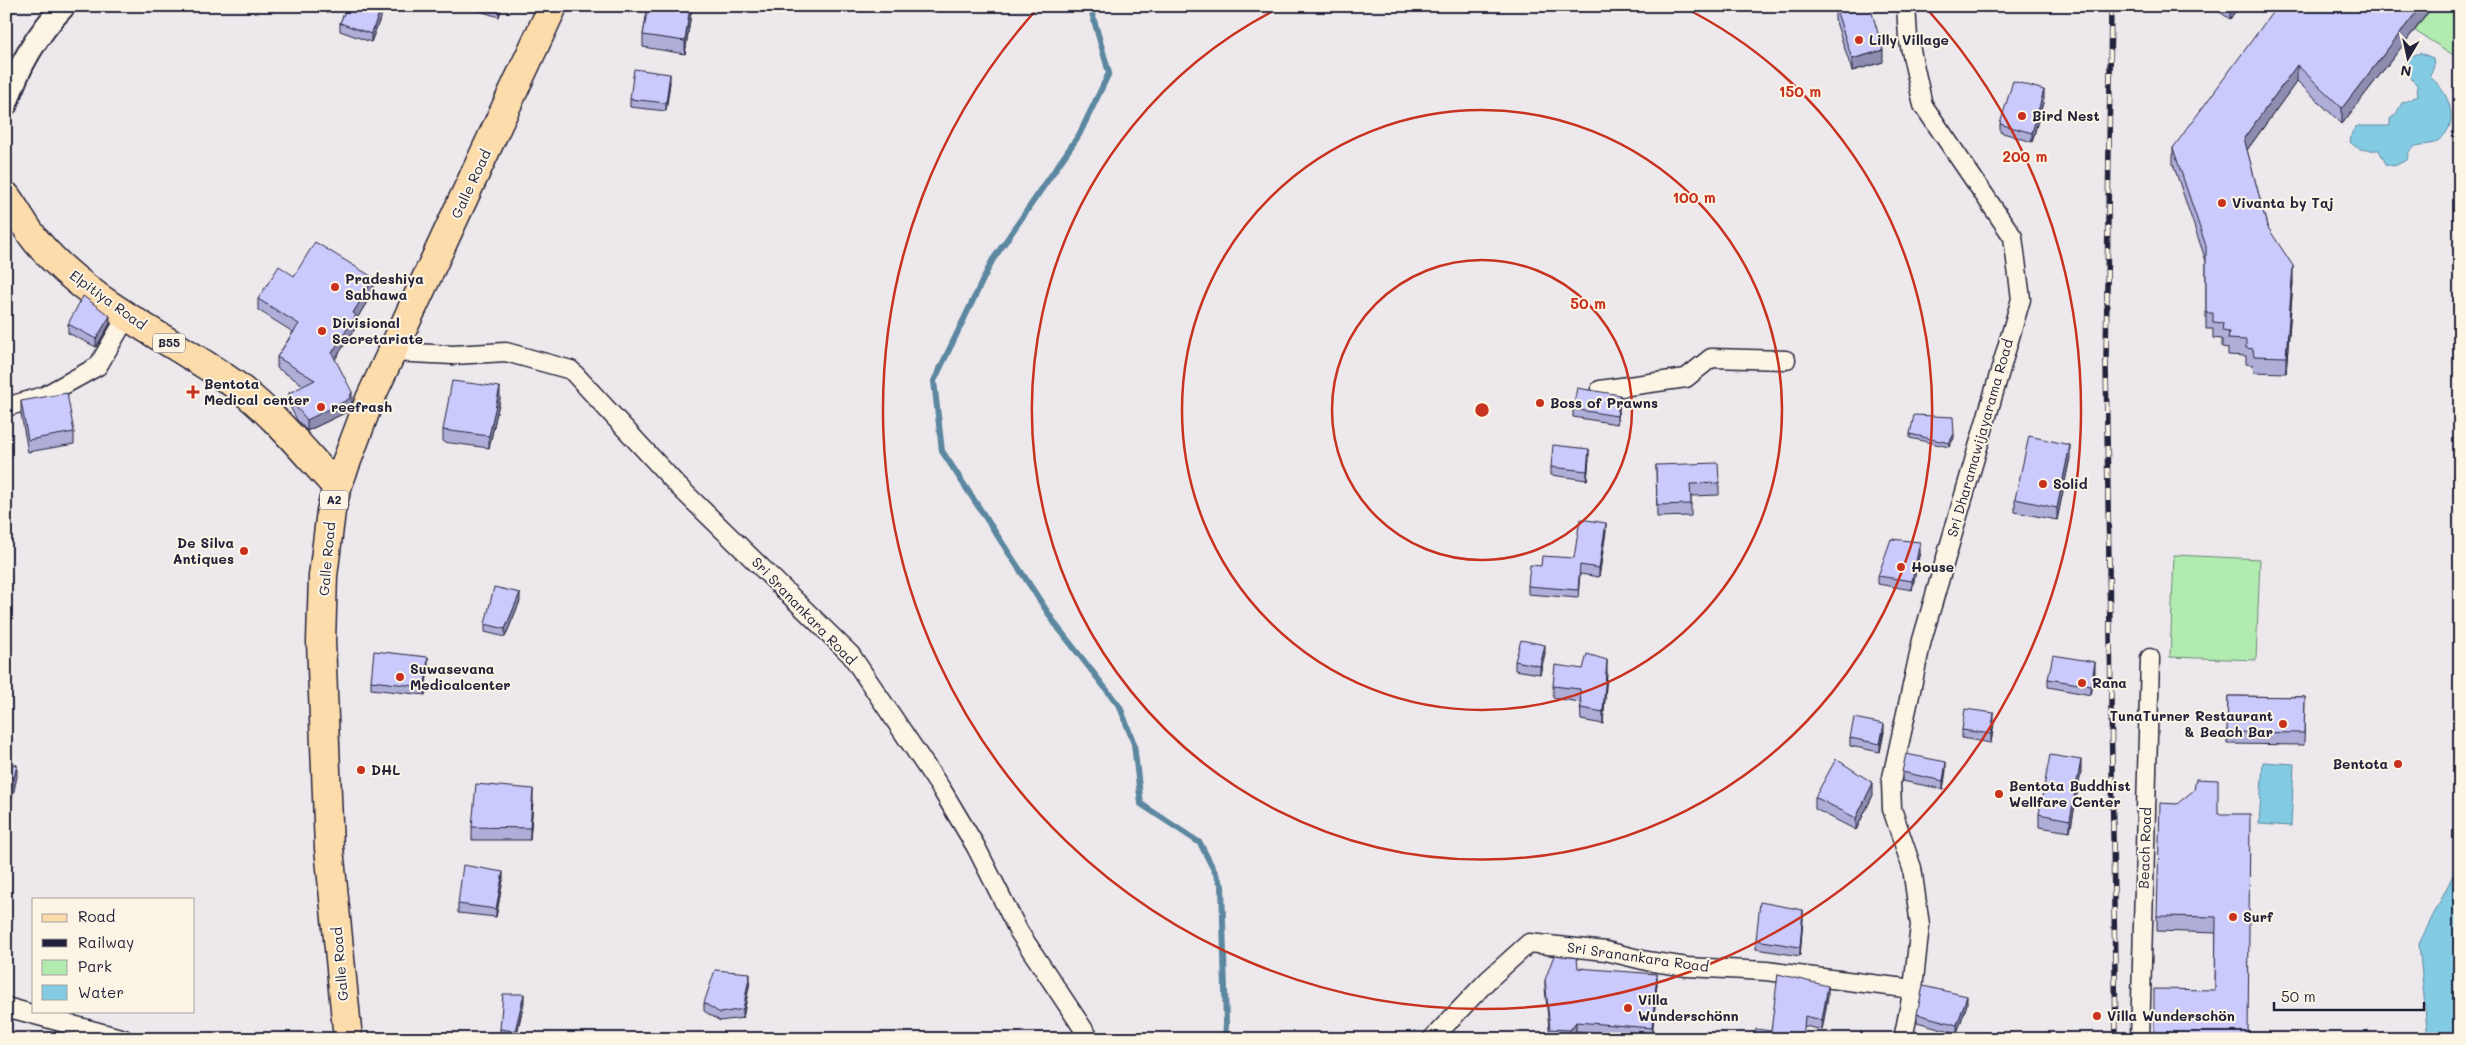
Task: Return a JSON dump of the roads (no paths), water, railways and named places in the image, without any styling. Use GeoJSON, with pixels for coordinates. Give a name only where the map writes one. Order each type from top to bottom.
{"type":"FeatureCollection","features":[{"type":"Feature","properties":{"kind":"main road","name":"Galle Road"},"geometry":{"type":"LineString","coordinates":[[348,1039],[329,848],[321,641],[326,547],[337,487],[370,399],[553,6]]}},
{"type":"Feature","properties":{"kind":"main road","name":"Elpitiya Road"},"geometry":{"type":"LineString","coordinates":[[6,196],[38,242],[64,269],[91,292],[238,388],[272,417],[337,487]]}},
{"type":"Feature","properties":{"kind":"street"},"geometry":{"type":"LineString","coordinates":[[6,104],[27,53],[49,21],[64,6]]}},
{"type":"Feature","properties":{"kind":"street","name":"Sri Dharamawijayarama Road"},"geometry":{"type":"LineString","coordinates":[[1903,1039],[1913,989],[1920,925],[1912,868],[1892,809],[1891,782],[1922,640],[2021,299],[2013,237],[1923,105],[1908,37],[1906,6]]}},
{"type":"Feature","properties":{"kind":"street"},"geometry":{"type":"LineString","coordinates":[[6,407],[44,396],[98,366],[127,316]]}},
{"type":"Feature","properties":{"kind":"street","name":"Sri Sranankara Road"},"geometry":{"type":"LineString","coordinates":[[392,352],[453,355],[506,352],[571,370],[678,486],[851,655],[942,790],[976,847],[1019,932],[1090,1039]]}},
{"type":"Feature","properties":{"kind":"street"},"geometry":{"type":"LineString","coordinates":[[1600,390],[1686,378],[1711,358],[1786,360]]}},
{"type":"Feature","properties":{"kind":"street","name":"Beach Road"},"geometry":{"type":"LineString","coordinates":[[2140,1039],[2150,658]]}},
{"type":"Feature","properties":{"kind":"street","name":"Sri Sranankara Road"},"geometry":{"type":"LineString","coordinates":[[1432,1039],[1488,980],[1529,943],[1606,951],[1647,961],[1687,967],[1766,971],[1913,989]]}},
{"type":"Feature","properties":{"kind":"street"},"geometry":{"type":"LineString","coordinates":[[6,1007],[124,1039]]}},
{"type":"Feature","properties":{"kind":"water"},"geometry":{"type":"Polygon","coordinates":[[[2421,53],[2433,58],[2434,66],[2430,77],[2443,91],[2447,100],[2451,118],[2449,127],[2436,142],[2416,146],[2411,149],[2407,160],[2394,166],[2386,164],[2379,150],[2360,149],[2350,142],[2352,132],[2358,126],[2390,126],[2390,119],[2396,114],[2402,103],[2418,96],[2417,85],[2403,68],[2409,58],[2421,53]]]}},
{"type":"Feature","properties":{"kind":"water"},"geometry":{"type":"Polygon","coordinates":[[[2263,762],[2294,764],[2291,826],[2259,824],[2263,762]]]}},
{"type":"Feature","properties":{"kind":"water"},"geometry":{"type":"Polygon","coordinates":[[[2460,861],[2460,1039],[2428,1039],[2419,944],[2460,861]]]}},
{"type":"Feature","properties":{"kind":"waterway"},"geometry":{"type":"LineString","coordinates":[[1090,6],[1109,73],[1079,135],[992,261],[934,381],[942,451],[1056,625],[1120,707],[1134,744],[1141,804],[1200,843],[1222,886],[1225,1039]]}},
{"type":"Feature","properties":{"kind":"railway"},"geometry":{"type":"LineString","coordinates":[[2111,6],[2106,360],[2116,1039]]}},
{"type":"Feature","properties":{"kind":"place","name":"Lilly Village"},"geometry":{"type":"Point","coordinates":[1859,40]}},
{"type":"Feature","properties":{"kind":"place","name":"Bird Nest"},"geometry":{"type":"Point","coordinates":[2022,116]}},
{"type":"Feature","properties":{"kind":"place","name":"Vivanta by Taj"},"geometry":{"type":"Point","coordinates":[2222,203]}},
{"type":"Feature","properties":{"kind":"place","name":"Pradeshiya Sabhawa"},"geometry":{"type":"Point","coordinates":[335,287]}},
{"type":"Feature","properties":{"kind":"place","name":"Divisional Secretariate"},"geometry":{"type":"Point","coordinates":[322,331]}},
{"type":"Feature","properties":{"kind":"place","name":"Bentota Medical center"},"geometry":{"type":"Point","coordinates":[193,392]}},
{"type":"Feature","properties":{"kind":"place","name":"Boss of Prawns"},"geometry":{"type":"Point","coordinates":[1540,403]}},
{"type":"Feature","properties":{"kind":"place","name":"reefrash"},"geometry":{"type":"Point","coordinates":[321,407]}},
{"type":"Feature","properties":{"kind":"place","name":"Solid"},"geometry":{"type":"Point","coordinates":[2043,484]}},
{"type":"Feature","properties":{"kind":"place","name":"De Silva Antiques"},"geometry":{"type":"Point","coordinates":[244,551]}},
{"type":"Feature","properties":{"kind":"place","name":"House"},"geometry":{"type":"Point","coordinates":[1901,567]}},
{"type":"Feature","properties":{"kind":"place","name":"Suwasevana Medicalcenter"},"geometry":{"type":"Point","coordinates":[400,677]}},
{"type":"Feature","properties":{"kind":"place","name":"Rana"},"geometry":{"type":"Point","coordinates":[2082,683]}},
{"type":"Feature","properties":{"kind":"place","name":"TunaTurner Restaurant & Beach Bar"},"geometry":{"type":"Point","coordinates":[2283,724]}},
{"type":"Feature","properties":{"kind":"place","name":"Bentota"},"geometry":{"type":"Point","coordinates":[2398,764]}},
{"type":"Feature","properties":{"kind":"place","name":"DHL"},"geometry":{"type":"Point","coordinates":[361,770]}},
{"type":"Feature","properties":{"kind":"place","name":"Bentota Buddhist Wellfare Center"},"geometry":{"type":"Point","coordinates":[1999,794]}},
{"type":"Feature","properties":{"kind":"place","name":"Surf"},"geometry":{"type":"Point","coordinates":[2233,917]}},
{"type":"Feature","properties":{"kind":"place","name":"Villa Wunderschönn"},"geometry":{"type":"Point","coordinates":[1628,1008]}},
{"type":"Feature","properties":{"kind":"place","name":"Villa Wunderschön"},"geometry":{"type":"Point","coordinates":[2097,1016]}}]}
